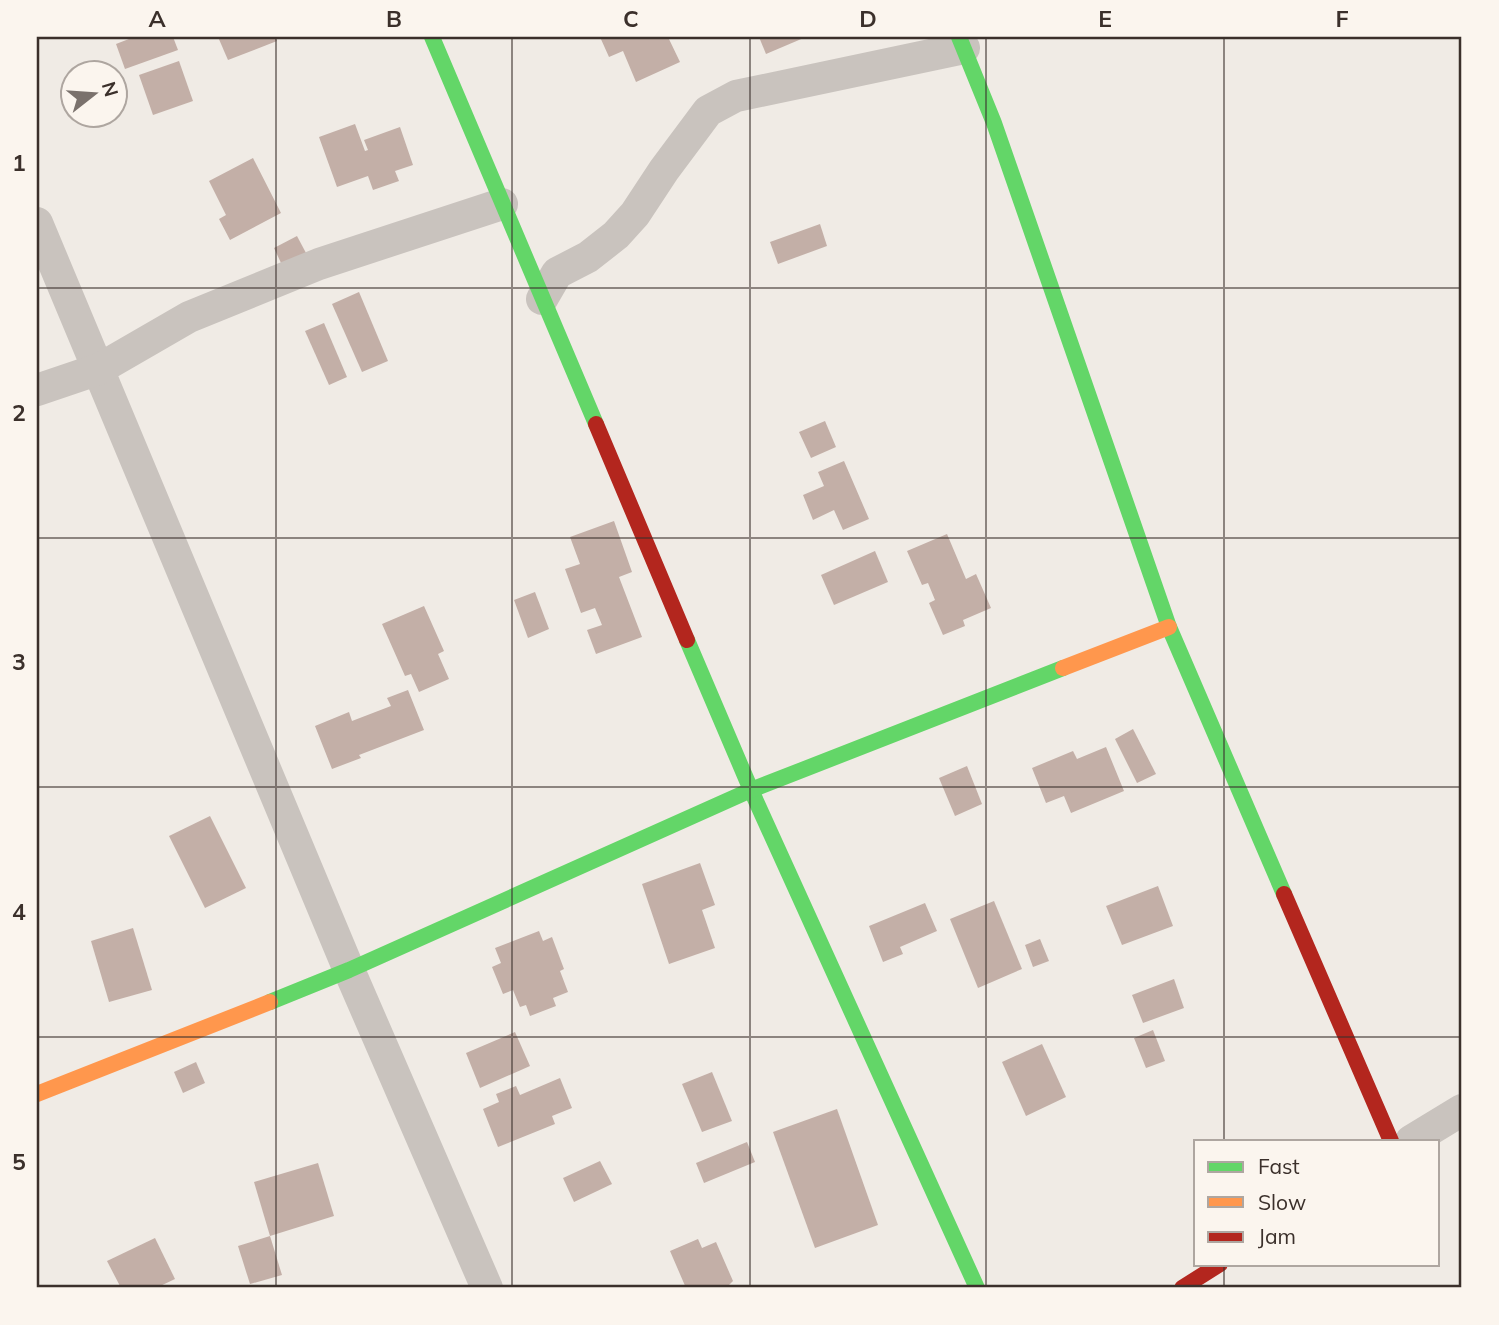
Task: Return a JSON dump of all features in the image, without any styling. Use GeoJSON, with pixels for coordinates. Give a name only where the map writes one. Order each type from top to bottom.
{"type":"FeatureCollection","features":[{"type":"Feature","properties":{"kind":"street"},"geometry":{"type":"LineString","coordinates":[[432,37],[751,790],[977,1288]]}},
{"type":"Feature","properties":{"kind":"street"},"geometry":{"type":"LineString","coordinates":[[542,299],[557,273],[589,257],[617,234],[635,214],[708,111],[736,96],[962,42],[995,122],[1169,627],[1391,1140]]}},
{"type":"Feature","properties":{"kind":"street"},"geometry":{"type":"LineString","coordinates":[[37,390],[99,369],[188,317],[319,264],[502,204]]}},
{"type":"Feature","properties":{"kind":"street"},"geometry":{"type":"LineString","coordinates":[[37,223],[349,970],[487,1288]]}},
{"type":"Feature","properties":{"kind":"street"},"geometry":{"type":"LineString","coordinates":[[37,1094],[349,970],[751,790],[1169,627]]}},
{"type":"Feature","properties":{"kind":"street"},"geometry":{"type":"LineString","coordinates":[[1413,1140],[1462,1111]]}},
{"type":"Feature","properties":{"kind":"street"},"geometry":{"type":"LineString","coordinates":[[1182,1288],[1217,1266]]}},
{"type":"Feature","properties":{"kind":"building"},"geometry":{"type":"Polygon","coordinates":[[[134,37],[173,37],[178,50],[130,67],[130,60],[122,60],[116,44],[134,37]]]}},
{"type":"Feature","properties":{"kind":"building"},"geometry":{"type":"Polygon","coordinates":[[[218,37],[275,37],[277,41],[228,60],[218,37]]]}},
{"type":"Feature","properties":{"kind":"building"},"geometry":{"type":"Polygon","coordinates":[[[600,37],[668,37],[680,62],[636,82],[623,51],[609,57],[600,37]]]}},
{"type":"Feature","properties":{"kind":"building"},"geometry":{"type":"Polygon","coordinates":[[[759,37],[806,37],[766,54],[759,37]]]}},
{"type":"Feature","properties":{"kind":"building"},"geometry":{"type":"Polygon","coordinates":[[[179,61],[193,101],[153,115],[139,75],[179,61]]]}},
{"type":"Feature","properties":{"kind":"building"},"geometry":{"type":"Polygon","coordinates":[[[355,124],[365,151],[368,150],[364,140],[400,127],[413,165],[395,171],[399,181],[373,190],[368,176],[337,187],[319,137],[355,124]]]}},
{"type":"Feature","properties":{"kind":"building"},"geometry":{"type":"Polygon","coordinates":[[[253,158],[281,213],[230,240],[219,219],[226,215],[209,181],[253,158]]]}},
{"type":"Feature","properties":{"kind":"building"},"geometry":{"type":"Polygon","coordinates":[[[820,224],[827,246],[778,264],[770,242],[820,224]]]}},
{"type":"Feature","properties":{"kind":"building"},"geometry":{"type":"Polygon","coordinates":[[[297,236],[306,253],[282,265],[274,248],[297,236]]]}},
{"type":"Feature","properties":{"kind":"building"},"geometry":{"type":"Polygon","coordinates":[[[359,292],[388,361],[362,372],[332,304],[359,292]]]}},
{"type":"Feature","properties":{"kind":"building"},"geometry":{"type":"Polygon","coordinates":[[[324,323],[347,377],[329,385],[305,331],[324,323]]]}},
{"type":"Feature","properties":{"kind":"building"},"geometry":{"type":"Polygon","coordinates":[[[825,421],[836,447],[811,458],[799,432],[825,421]]]}},
{"type":"Feature","properties":{"kind":"building"},"geometry":{"type":"Polygon","coordinates":[[[844,461],[869,519],[843,530],[834,510],[813,520],[803,495],[824,486],[818,472],[844,461]]]}},
{"type":"Feature","properties":{"kind":"building"},"geometry":{"type":"Polygon","coordinates":[[[614,521],[632,572],[619,577],[642,637],[596,654],[587,630],[602,625],[595,608],[581,613],[565,569],[580,564],[570,537],[614,521]]]}},
{"type":"Feature","properties":{"kind":"building"},"geometry":{"type":"Polygon","coordinates":[[[947,534],[966,579],[976,574],[991,608],[963,620],[965,626],[943,635],[929,603],[935,600],[928,583],[922,585],[907,551],[947,534]]]}},
{"type":"Feature","properties":{"kind":"building"},"geometry":{"type":"Polygon","coordinates":[[[875,551],[888,582],[834,605],[821,575],[875,551]]]}},
{"type":"Feature","properties":{"kind":"building"},"geometry":{"type":"Polygon","coordinates":[[[535,592],[549,629],[528,638],[514,600],[535,592]]]}},
{"type":"Feature","properties":{"kind":"building"},"geometry":{"type":"Polygon","coordinates":[[[424,606],[444,651],[438,654],[449,679],[419,692],[411,674],[405,676],[382,624],[424,606]]]}},
{"type":"Feature","properties":{"kind":"building"},"geometry":{"type":"Polygon","coordinates":[[[408,690],[424,730],[359,755],[361,758],[332,769],[315,726],[349,712],[352,721],[391,706],[387,698],[408,690]]]}},
{"type":"Feature","properties":{"kind":"building"},"geometry":{"type":"Polygon","coordinates":[[[1133,729],[1156,774],[1137,783],[1115,739],[1133,729]]]}},
{"type":"Feature","properties":{"kind":"building"},"geometry":{"type":"Polygon","coordinates":[[[1106,747],[1124,791],[1071,813],[1064,796],[1046,803],[1032,768],[1073,751],[1077,759],[1106,747]]]}},
{"type":"Feature","properties":{"kind":"building"},"geometry":{"type":"Polygon","coordinates":[[[967,766],[982,804],[955,816],[939,778],[967,766]]]}},
{"type":"Feature","properties":{"kind":"building"},"geometry":{"type":"Polygon","coordinates":[[[210,816],[246,888],[205,908],[169,836],[210,816]]]}},
{"type":"Feature","properties":{"kind":"building"},"geometry":{"type":"Polygon","coordinates":[[[700,863],[715,905],[702,910],[715,948],[669,964],[642,884],[700,863]]]}},
{"type":"Feature","properties":{"kind":"building"},"geometry":{"type":"Polygon","coordinates":[[[1158,886],[1173,926],[1122,945],[1106,906],[1158,886]]]}},
{"type":"Feature","properties":{"kind":"building"},"geometry":{"type":"Polygon","coordinates":[[[994,901],[1022,969],[978,988],[950,919],[994,901]]]}},
{"type":"Feature","properties":{"kind":"building"},"geometry":{"type":"Polygon","coordinates":[[[925,903],[937,931],[900,947],[903,954],[883,962],[869,926],[925,903]]]}},
{"type":"Feature","properties":{"kind":"building"},"geometry":{"type":"Polygon","coordinates":[[[133,928],[152,990],[109,1002],[91,941],[133,928]]]}},
{"type":"Feature","properties":{"kind":"building"},"geometry":{"type":"Polygon","coordinates":[[[539,931],[543,941],[552,937],[564,969],[560,971],[568,992],[553,998],[556,1006],[530,1016],[526,1005],[520,1007],[513,990],[503,994],[492,967],[501,963],[495,948],[539,931]]]}},
{"type":"Feature","properties":{"kind":"building"},"geometry":{"type":"Polygon","coordinates":[[[1040,939],[1049,961],[1033,967],[1025,945],[1040,939]]]}},
{"type":"Feature","properties":{"kind":"building"},"geometry":{"type":"Polygon","coordinates":[[[1174,979],[1184,1008],[1143,1023],[1132,995],[1174,979]]]}},
{"type":"Feature","properties":{"kind":"building"},"geometry":{"type":"Polygon","coordinates":[[[1153,1030],[1165,1061],[1146,1068],[1134,1038],[1153,1030]]]}},
{"type":"Feature","properties":{"kind":"building"},"geometry":{"type":"Polygon","coordinates":[[[515,1032],[530,1066],[480,1088],[466,1053],[515,1032]]]}},
{"type":"Feature","properties":{"kind":"building"},"geometry":{"type":"Polygon","coordinates":[[[1042,1044],[1066,1097],[1026,1116],[1002,1062],[1042,1044]]]}},
{"type":"Feature","properties":{"kind":"building"},"geometry":{"type":"Polygon","coordinates":[[[196,1062],[205,1083],[183,1093],[174,1072],[196,1062]]]}},
{"type":"Feature","properties":{"kind":"building"},"geometry":{"type":"Polygon","coordinates":[[[712,1072],[732,1121],[702,1132],[682,1084],[712,1072]]]}},
{"type":"Feature","properties":{"kind":"building"},"geometry":{"type":"Polygon","coordinates":[[[560,1078],[572,1108],[552,1116],[555,1124],[498,1147],[483,1109],[499,1102],[496,1094],[516,1086],[520,1095],[560,1078]]]}},
{"type":"Feature","properties":{"kind":"building"},"geometry":{"type":"Polygon","coordinates":[[[837,1109],[878,1225],[815,1248],[773,1132],[837,1109]]]}},
{"type":"Feature","properties":{"kind":"building"},"geometry":{"type":"Polygon","coordinates":[[[747,1142],[755,1162],[704,1183],[696,1163],[747,1142]]]}},
{"type":"Feature","properties":{"kind":"building"},"geometry":{"type":"Polygon","coordinates":[[[600,1161],[612,1184],[574,1202],[563,1178],[600,1161]]]}},
{"type":"Feature","properties":{"kind":"building"},"geometry":{"type":"Polygon","coordinates":[[[318,1163],[334,1216],[270,1236],[254,1182],[318,1163]]]}},
{"type":"Feature","properties":{"kind":"building"},"geometry":{"type":"Polygon","coordinates":[[[270,1236],[282,1275],[250,1284],[238,1246],[270,1236]]]}},
{"type":"Feature","properties":{"kind":"building"},"geometry":{"type":"Polygon","coordinates":[[[155,1238],[175,1279],[156,1288],[121,1288],[107,1261],[155,1238]]]}},
{"type":"Feature","properties":{"kind":"building"},"geometry":{"type":"Polygon","coordinates":[[[698,1239],[702,1248],[716,1242],[733,1281],[729,1285],[730,1288],[686,1288],[670,1251],[698,1239]]]}},
{"type":"Feature","properties":{"kind":"traffic: fast"},"geometry":{"type":"LineString","coordinates":[[432,37],[596,424]]}},
{"type":"Feature","properties":{"kind":"traffic: fast"},"geometry":{"type":"LineString","coordinates":[[959,37],[994,123],[1169,627],[1284,894]]}},
{"type":"Feature","properties":{"kind":"traffic: fast"},"geometry":{"type":"LineString","coordinates":[[687,640],[751,790],[977,1288]]}},
{"type":"Feature","properties":{"kind":"traffic: fast"},"geometry":{"type":"LineString","coordinates":[[270,1002],[349,970],[751,790],[1063,668]]}},
{"type":"Feature","properties":{"kind":"traffic: slow"},"geometry":{"type":"LineString","coordinates":[[1063,668],[1169,627]]}},
{"type":"Feature","properties":{"kind":"traffic: slow"},"geometry":{"type":"LineString","coordinates":[[37,1094],[270,1002]]}},
{"type":"Feature","properties":{"kind":"traffic: jam"},"geometry":{"type":"LineString","coordinates":[[596,424],[687,640]]}},
{"type":"Feature","properties":{"kind":"traffic: jam"},"geometry":{"type":"LineString","coordinates":[[1284,894],[1391,1140]]}},
{"type":"Feature","properties":{"kind":"traffic: jam"},"geometry":{"type":"LineString","coordinates":[[1182,1288],[1217,1266]]}}]}
